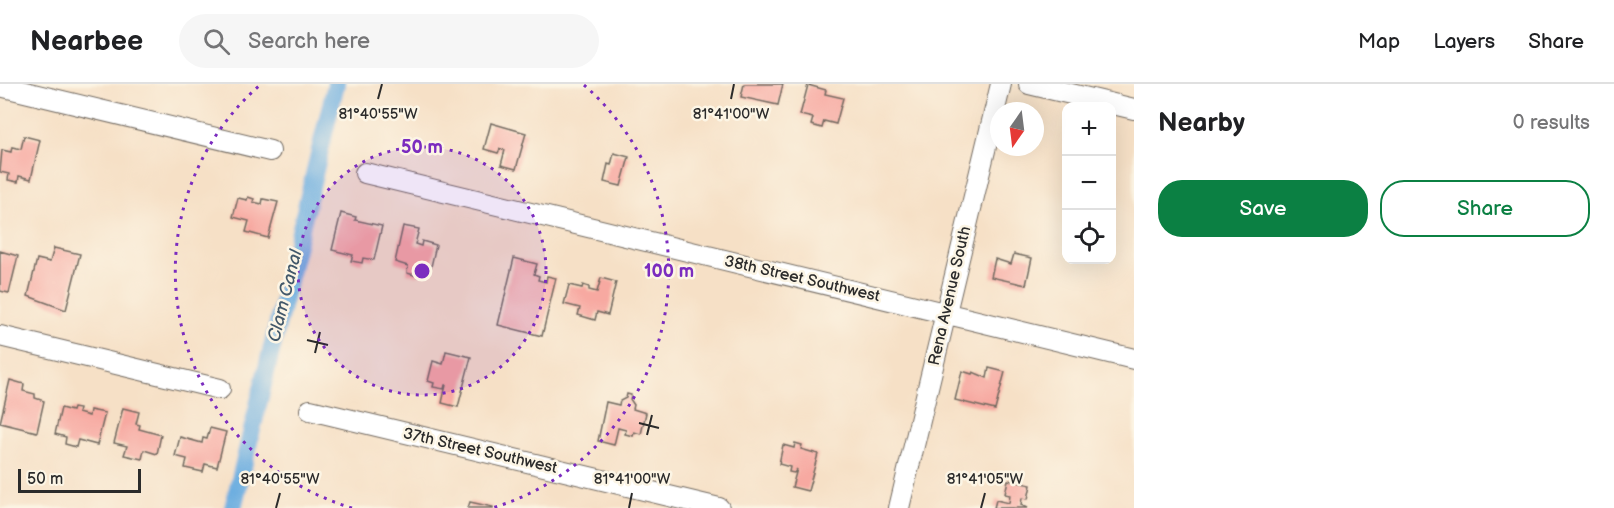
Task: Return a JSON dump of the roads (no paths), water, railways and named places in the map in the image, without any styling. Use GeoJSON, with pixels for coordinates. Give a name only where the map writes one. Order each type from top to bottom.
{"type":"FeatureCollection","features":[{"type":"Feature","properties":{"kind":"street","name":"Rena Avenue South"},"geometry":{"type":"LineString","coordinates":[[899,508],[1001,84]]}},
{"type":"Feature","properties":{"kind":"street"},"geometry":{"type":"LineString","coordinates":[[1029,84],[1134,110]]}},
{"type":"Feature","properties":{"kind":"street"},"geometry":{"type":"LineString","coordinates":[[0,86],[270,151]]}},
{"type":"Feature","properties":{"kind":"street","name":"38th Street Southwest"},"geometry":{"type":"LineString","coordinates":[[365,173],[1134,358]]}},
{"type":"Feature","properties":{"kind":"street"},"geometry":{"type":"LineString","coordinates":[[0,336],[220,389]]}},
{"type":"Feature","properties":{"kind":"street","name":"37th Street Southwest"},"geometry":{"type":"LineString","coordinates":[[310,410],[719,508]]}},
{"type":"Feature","properties":{"kind":"waterway","name":"Clam Canal"},"geometry":{"type":"LineString","coordinates":[[233,508],[336,84]]}}]}
